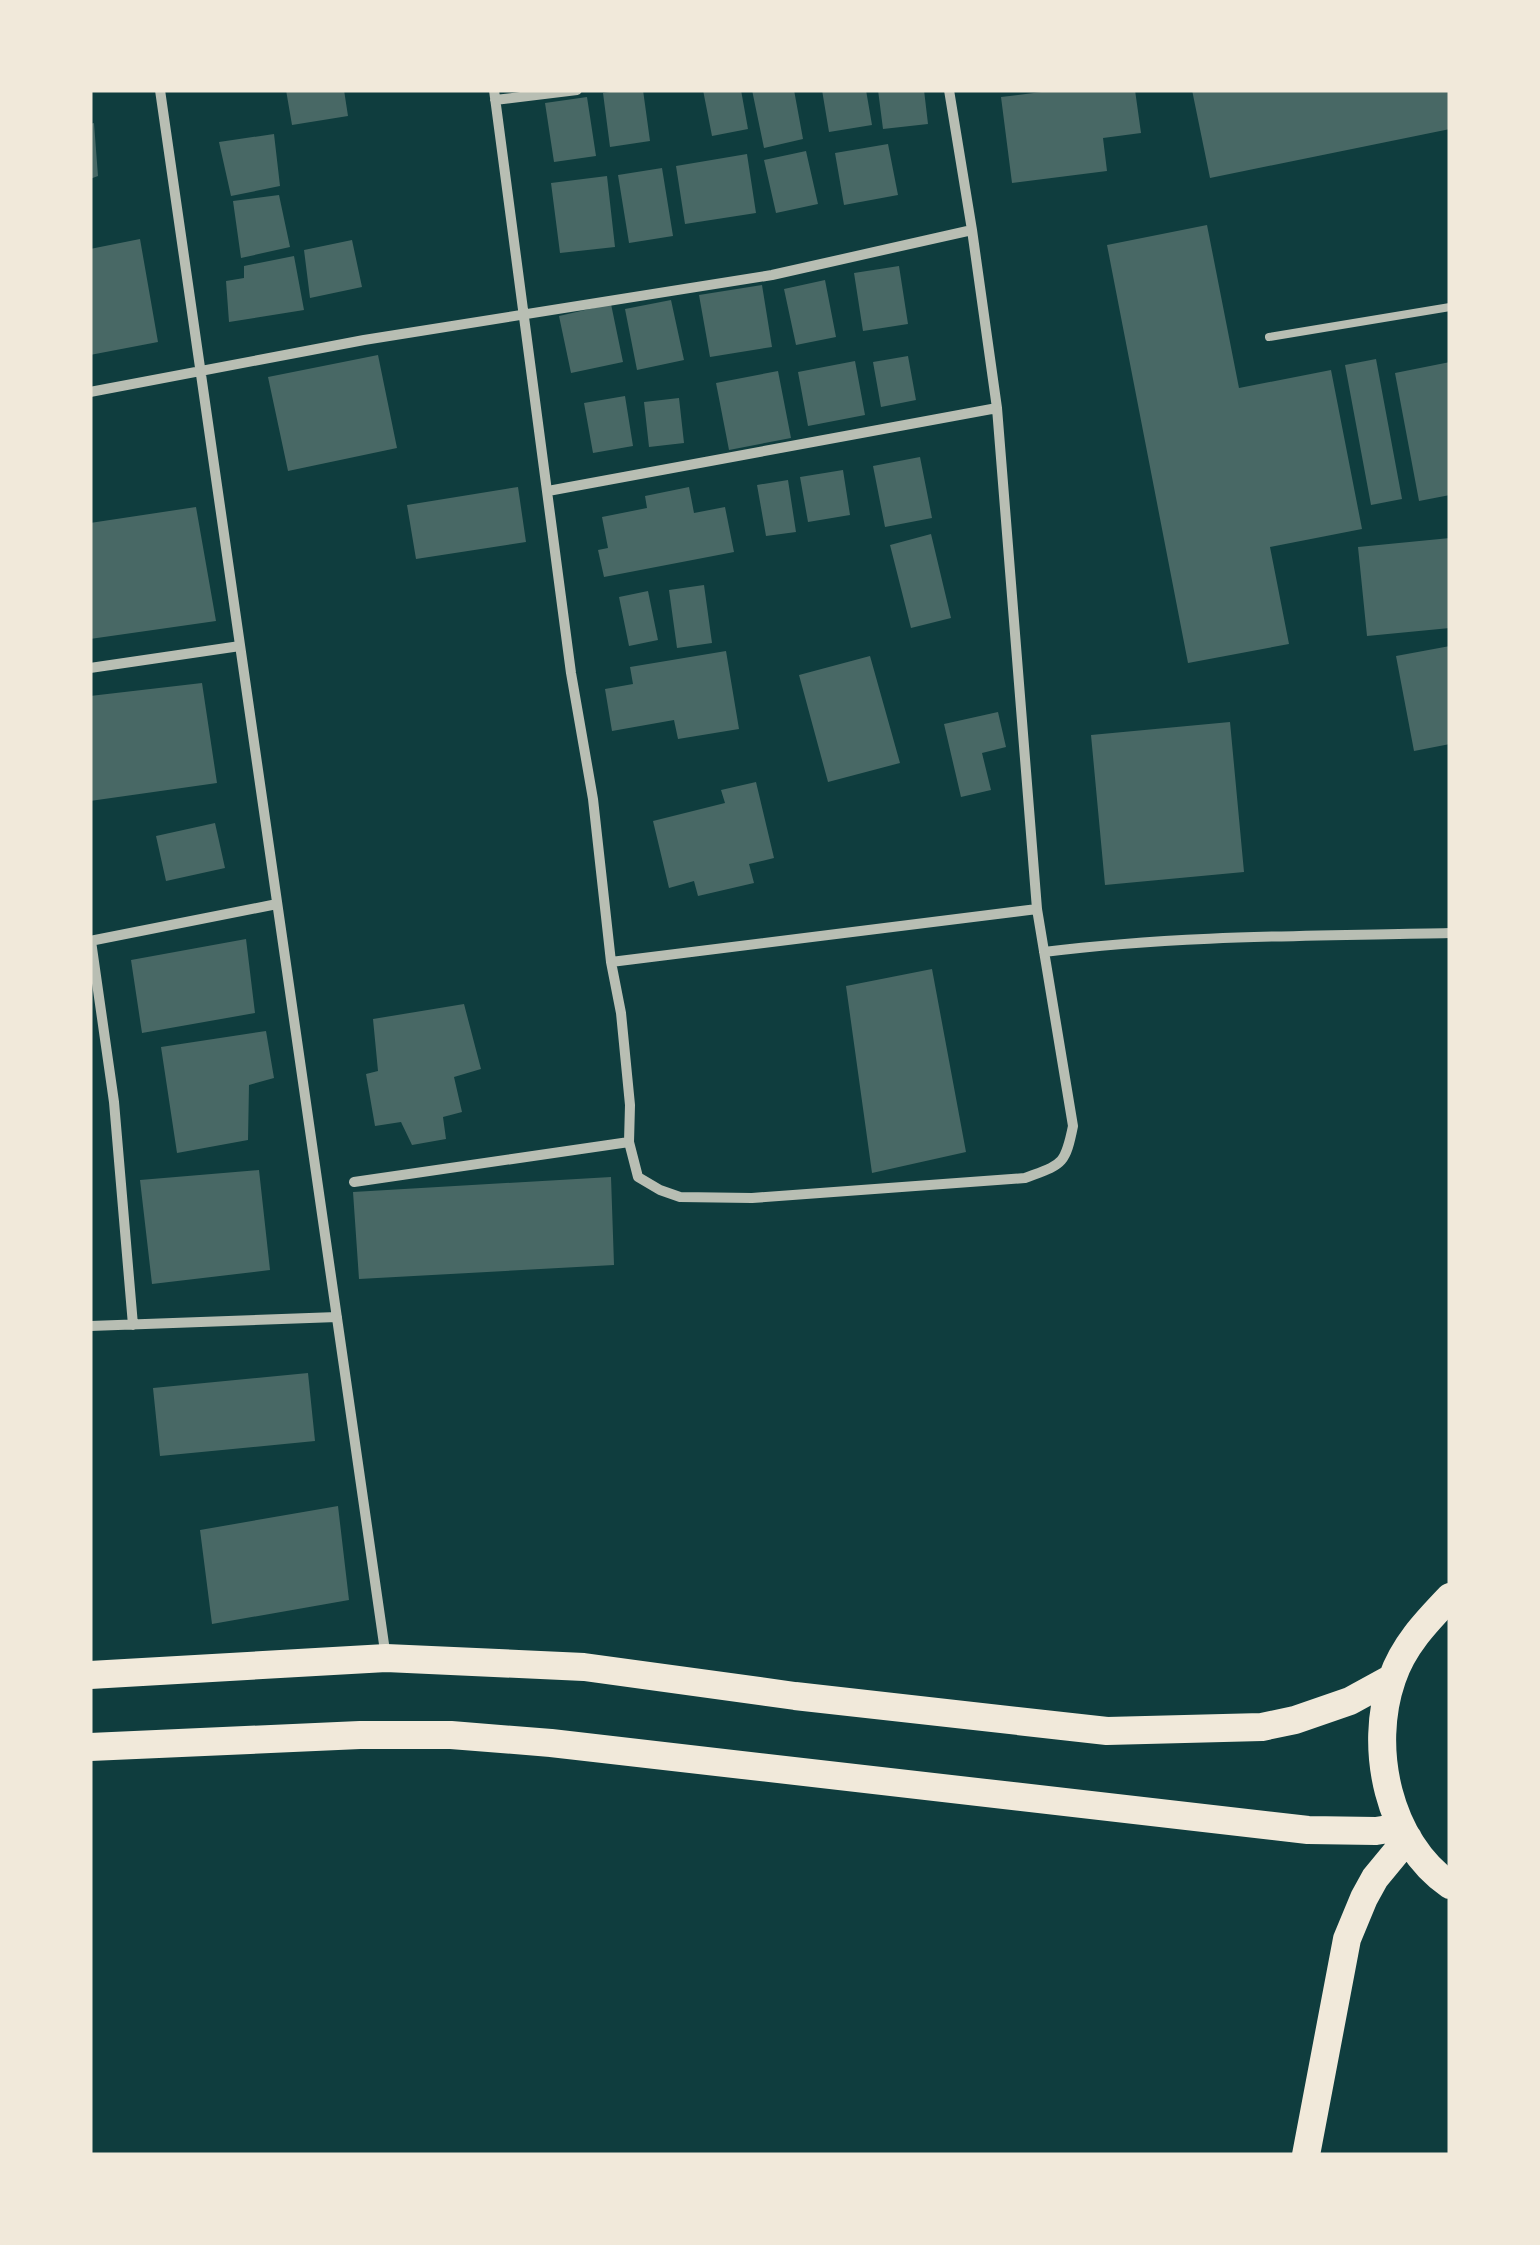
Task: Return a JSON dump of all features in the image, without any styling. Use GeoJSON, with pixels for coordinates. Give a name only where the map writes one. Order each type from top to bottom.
{"type":"FeatureCollection","features":[{"type":"Feature","properties":{"kind":"highway"},"geometry":{"type":"LineString","coordinates":[[1450,1597],[1415,1634],[1392,1678],[1381,1728],[1384,1779],[1404,1832],[1439,1877],[1450,1884]]}},
{"type":"Feature","properties":{"kind":"highway"},"geometry":{"type":"LineString","coordinates":[[90,1675],[386,1658],[584,1667],[795,1696],[1108,1731],[1262,1727],[1350,1701],[1392,1678]]}},
{"type":"Feature","properties":{"kind":"highway"},"geometry":{"type":"LineString","coordinates":[[90,1748],[360,1734],[451,1735],[1308,1830],[1404,1832]]}},
{"type":"Feature","properties":{"kind":"highway"},"geometry":{"type":"LineString","coordinates":[[1306,2155],[1346,1940],[1364,1898],[1404,1832]]}},
{"type":"Feature","properties":{"kind":"street"},"geometry":{"type":"LineString","coordinates":[[160,90],[386,1658]]}},
{"type":"Feature","properties":{"kind":"street"},"geometry":{"type":"LineString","coordinates":[[577,90],[494,95],[570,672],[592,799],[621,1014],[630,1105],[628,1142],[638,1177],[660,1190],[680,1197],[752,1198],[1025,1178],[1056,1166],[1068,1152],[1073,1126],[1037,909],[997,408],[949,90]]}},
{"type":"Feature","properties":{"kind":"street"},"geometry":{"type":"LineString","coordinates":[[90,392],[364,340],[772,275],[972,230]]}},
{"type":"Feature","properties":{"kind":"street"},"geometry":{"type":"LineString","coordinates":[[548,490],[997,408]]}},
{"type":"Feature","properties":{"kind":"street"},"geometry":{"type":"LineString","coordinates":[[90,668],[240,646]]}},
{"type":"Feature","properties":{"kind":"street"},"geometry":{"type":"LineString","coordinates":[[133,1325],[114,1102],[90,941],[277,904]]}},
{"type":"Feature","properties":{"kind":"street"},"geometry":{"type":"LineString","coordinates":[[611,962],[1037,909]]}},
{"type":"Feature","properties":{"kind":"street"},"geometry":{"type":"LineString","coordinates":[[1044,952],[1103,944],[1450,933]]}},
{"type":"Feature","properties":{"kind":"street"},"geometry":{"type":"LineString","coordinates":[[354,1182],[628,1142]]}},
{"type":"Feature","properties":{"kind":"street"},"geometry":{"type":"LineString","coordinates":[[90,1326],[337,1317]]}},
{"type":"Feature","properties":{"kind":"lane"},"geometry":{"type":"LineString","coordinates":[[1269,337],[1450,307]]}},
{"type":"Feature","properties":{"kind":"building"},"geometry":{"type":"Polygon","coordinates":[[[286,90],[344,90],[348,116],[292,125],[286,90]]]}},
{"type":"Feature","properties":{"kind":"building"},"geometry":{"type":"Polygon","coordinates":[[[643,90],[650,141],[610,147],[603,93],[643,90]]]}},
{"type":"Feature","properties":{"kind":"building"},"geometry":{"type":"Polygon","coordinates":[[[703,90],[741,90],[748,129],[712,136],[703,90]]]}},
{"type":"Feature","properties":{"kind":"building"},"geometry":{"type":"Polygon","coordinates":[[[752,90],[794,90],[803,139],[764,148],[752,90]]]}},
{"type":"Feature","properties":{"kind":"building"},"geometry":{"type":"Polygon","coordinates":[[[822,90],[866,90],[872,125],[829,132],[822,90]]]}},
{"type":"Feature","properties":{"kind":"building"},"geometry":{"type":"Polygon","coordinates":[[[878,90],[924,90],[928,124],[883,129],[878,90]]]}},
{"type":"Feature","properties":{"kind":"building"},"geometry":{"type":"Polygon","coordinates":[[[1057,90],[1135,90],[1141,133],[1103,138],[1107,171],[1012,183],[1001,97],[1057,90]]]}},
{"type":"Feature","properties":{"kind":"building"},"geometry":{"type":"Polygon","coordinates":[[[1192,90],[1450,90],[1450,129],[1210,178],[1192,90]]]}},
{"type":"Feature","properties":{"kind":"building"},"geometry":{"type":"Polygon","coordinates":[[[587,97],[596,156],[554,162],[545,103],[587,97]]]}},
{"type":"Feature","properties":{"kind":"building"},"geometry":{"type":"Polygon","coordinates":[[[94,123],[98,176],[90,179],[90,124],[94,123]]]}},
{"type":"Feature","properties":{"kind":"building"},"geometry":{"type":"Polygon","coordinates":[[[274,134],[280,186],[231,196],[219,142],[274,134]]]}},
{"type":"Feature","properties":{"kind":"building"},"geometry":{"type":"Polygon","coordinates":[[[888,144],[898,195],[844,205],[835,153],[888,144]]]}},
{"type":"Feature","properties":{"kind":"building"},"geometry":{"type":"Polygon","coordinates":[[[806,151],[818,204],[776,213],[764,160],[806,151]]]}},
{"type":"Feature","properties":{"kind":"building"},"geometry":{"type":"Polygon","coordinates":[[[747,154],[756,213],[685,224],[676,166],[747,154]]]}},
{"type":"Feature","properties":{"kind":"building"},"geometry":{"type":"Polygon","coordinates":[[[662,168],[673,236],[629,243],[618,175],[662,168]]]}},
{"type":"Feature","properties":{"kind":"building"},"geometry":{"type":"Polygon","coordinates":[[[607,176],[615,247],[560,253],[551,183],[607,176]]]}},
{"type":"Feature","properties":{"kind":"building"},"geometry":{"type":"Polygon","coordinates":[[[279,195],[290,247],[241,258],[233,201],[279,195]]]}},
{"type":"Feature","properties":{"kind":"building"},"geometry":{"type":"Polygon","coordinates":[[[1207,225],[1239,388],[1331,370],[1362,529],[1270,547],[1289,644],[1188,663],[1107,245],[1207,225]]]}},
{"type":"Feature","properties":{"kind":"building"},"geometry":{"type":"Polygon","coordinates":[[[140,239],[158,342],[90,355],[90,249],[140,239]]]}},
{"type":"Feature","properties":{"kind":"building"},"geometry":{"type":"Polygon","coordinates":[[[352,240],[362,287],[310,298],[304,250],[352,240]]]}},
{"type":"Feature","properties":{"kind":"building"},"geometry":{"type":"Polygon","coordinates":[[[294,256],[304,310],[229,322],[226,281],[244,278],[244,266],[294,256]]]}},
{"type":"Feature","properties":{"kind":"building"},"geometry":{"type":"Polygon","coordinates":[[[899,266],[908,324],[863,331],[854,273],[899,266]]]}},
{"type":"Feature","properties":{"kind":"building"},"geometry":{"type":"Polygon","coordinates":[[[825,280],[836,337],[796,345],[784,289],[825,280]]]}},
{"type":"Feature","properties":{"kind":"building"},"geometry":{"type":"Polygon","coordinates":[[[762,285],[772,347],[710,357],[699,295],[762,285]]]}},
{"type":"Feature","properties":{"kind":"building"},"geometry":{"type":"Polygon","coordinates":[[[671,300],[684,360],[637,370],[625,309],[671,300]]]}},
{"type":"Feature","properties":{"kind":"building"},"geometry":{"type":"Polygon","coordinates":[[[611,304],[623,362],[571,373],[559,316],[611,304]]]}},
{"type":"Feature","properties":{"kind":"building"},"geometry":{"type":"Polygon","coordinates":[[[378,355],[397,448],[288,471],[268,377],[378,355]]]}},
{"type":"Feature","properties":{"kind":"building"},"geometry":{"type":"Polygon","coordinates":[[[908,356],[916,400],[881,407],[873,362],[908,356]]]}},
{"type":"Feature","properties":{"kind":"building"},"geometry":{"type":"Polygon","coordinates":[[[1376,359],[1402,499],[1371,505],[1345,365],[1376,359]]]}},
{"type":"Feature","properties":{"kind":"building"},"geometry":{"type":"Polygon","coordinates":[[[855,361],[865,415],[808,426],[798,372],[855,361]]]}},
{"type":"Feature","properties":{"kind":"building"},"geometry":{"type":"Polygon","coordinates":[[[1450,362],[1450,495],[1419,501],[1395,373],[1450,362]]]}},
{"type":"Feature","properties":{"kind":"building"},"geometry":{"type":"Polygon","coordinates":[[[778,371],[791,438],[729,450],[716,383],[778,371]]]}},
{"type":"Feature","properties":{"kind":"building"},"geometry":{"type":"Polygon","coordinates":[[[625,396],[633,446],[593,453],[584,403],[625,396]]]}},
{"type":"Feature","properties":{"kind":"building"},"geometry":{"type":"Polygon","coordinates":[[[679,398],[684,443],[649,447],[644,402],[679,398]]]}},
{"type":"Feature","properties":{"kind":"building"},"geometry":{"type":"Polygon","coordinates":[[[920,457],[932,518],[885,527],[873,466],[920,457]]]}},
{"type":"Feature","properties":{"kind":"building"},"geometry":{"type":"Polygon","coordinates":[[[843,470],[850,515],[808,522],[800,477],[843,470]]]}},
{"type":"Feature","properties":{"kind":"building"},"geometry":{"type":"Polygon","coordinates":[[[788,480],[796,532],[766,536],[757,485],[788,480]]]}},
{"type":"Feature","properties":{"kind":"building"},"geometry":{"type":"Polygon","coordinates":[[[518,487],[526,542],[416,559],[407,505],[518,487]]]}},
{"type":"Feature","properties":{"kind":"building"},"geometry":{"type":"Polygon","coordinates":[[[689,487],[694,513],[725,507],[734,552],[604,577],[598,550],[608,548],[602,517],[647,508],[645,496],[689,487]]]}},
{"type":"Feature","properties":{"kind":"building"},"geometry":{"type":"Polygon","coordinates":[[[196,507],[216,621],[90,639],[90,523],[196,507]]]}},
{"type":"Feature","properties":{"kind":"building"},"geometry":{"type":"Polygon","coordinates":[[[931,534],[951,618],[911,628],[890,545],[931,534]]]}},
{"type":"Feature","properties":{"kind":"building"},"geometry":{"type":"Polygon","coordinates":[[[1450,538],[1450,628],[1367,636],[1358,547],[1450,538]]]}},
{"type":"Feature","properties":{"kind":"building"},"geometry":{"type":"Polygon","coordinates":[[[704,585],[712,643],[677,648],[669,590],[704,585]]]}},
{"type":"Feature","properties":{"kind":"building"},"geometry":{"type":"Polygon","coordinates":[[[648,591],[658,640],[629,646],[619,597],[648,591]]]}},
{"type":"Feature","properties":{"kind":"building"},"geometry":{"type":"Polygon","coordinates":[[[1450,646],[1450,744],[1414,751],[1396,656],[1450,646]]]}},
{"type":"Feature","properties":{"kind":"building"},"geometry":{"type":"Polygon","coordinates":[[[726,651],[739,729],[678,739],[674,720],[612,731],[605,689],[633,684],[630,667],[726,651]]]}},
{"type":"Feature","properties":{"kind":"building"},"geometry":{"type":"Polygon","coordinates":[[[870,656],[900,763],[828,782],[799,675],[870,656]]]}},
{"type":"Feature","properties":{"kind":"building"},"geometry":{"type":"Polygon","coordinates":[[[202,683],[217,783],[90,801],[90,696],[202,683]]]}},
{"type":"Feature","properties":{"kind":"building"},"geometry":{"type":"Polygon","coordinates":[[[998,712],[1006,747],[982,753],[991,790],[961,797],[944,724],[998,712]]]}},
{"type":"Feature","properties":{"kind":"building"},"geometry":{"type":"Polygon","coordinates":[[[1230,722],[1244,872],[1105,885],[1091,735],[1230,722]]]}},
{"type":"Feature","properties":{"kind":"building"},"geometry":{"type":"Polygon","coordinates":[[[756,782],[774,858],[749,864],[754,883],[698,896],[694,881],[669,888],[653,821],[725,803],[721,790],[756,782]]]}},
{"type":"Feature","properties":{"kind":"building"},"geometry":{"type":"Polygon","coordinates":[[[215,823],[225,868],[166,881],[156,836],[215,823]]]}},
{"type":"Feature","properties":{"kind":"building"},"geometry":{"type":"Polygon","coordinates":[[[246,939],[255,1013],[142,1033],[131,960],[246,939]]]}},
{"type":"Feature","properties":{"kind":"building"},"geometry":{"type":"Polygon","coordinates":[[[932,969],[966,1152],[872,1173],[846,986],[932,969]]]}},
{"type":"Feature","properties":{"kind":"building"},"geometry":{"type":"Polygon","coordinates":[[[464,1004],[481,1069],[454,1077],[462,1112],[443,1117],[446,1139],[412,1145],[401,1122],[375,1126],[366,1074],[378,1071],[373,1019],[464,1004]]]}},
{"type":"Feature","properties":{"kind":"building"},"geometry":{"type":"Polygon","coordinates":[[[266,1031],[274,1078],[249,1085],[248,1140],[177,1153],[161,1047],[266,1031]]]}},
{"type":"Feature","properties":{"kind":"building"},"geometry":{"type":"Polygon","coordinates":[[[259,1170],[270,1270],[152,1284],[140,1180],[259,1170]]]}},
{"type":"Feature","properties":{"kind":"building"},"geometry":{"type":"Polygon","coordinates":[[[611,1177],[614,1265],[359,1279],[353,1192],[611,1177]]]}},
{"type":"Feature","properties":{"kind":"building"},"geometry":{"type":"Polygon","coordinates":[[[308,1373],[315,1441],[160,1456],[153,1388],[308,1373]]]}},
{"type":"Feature","properties":{"kind":"building"},"geometry":{"type":"Polygon","coordinates":[[[338,1506],[349,1600],[212,1624],[200,1530],[338,1506]]]}}]}
